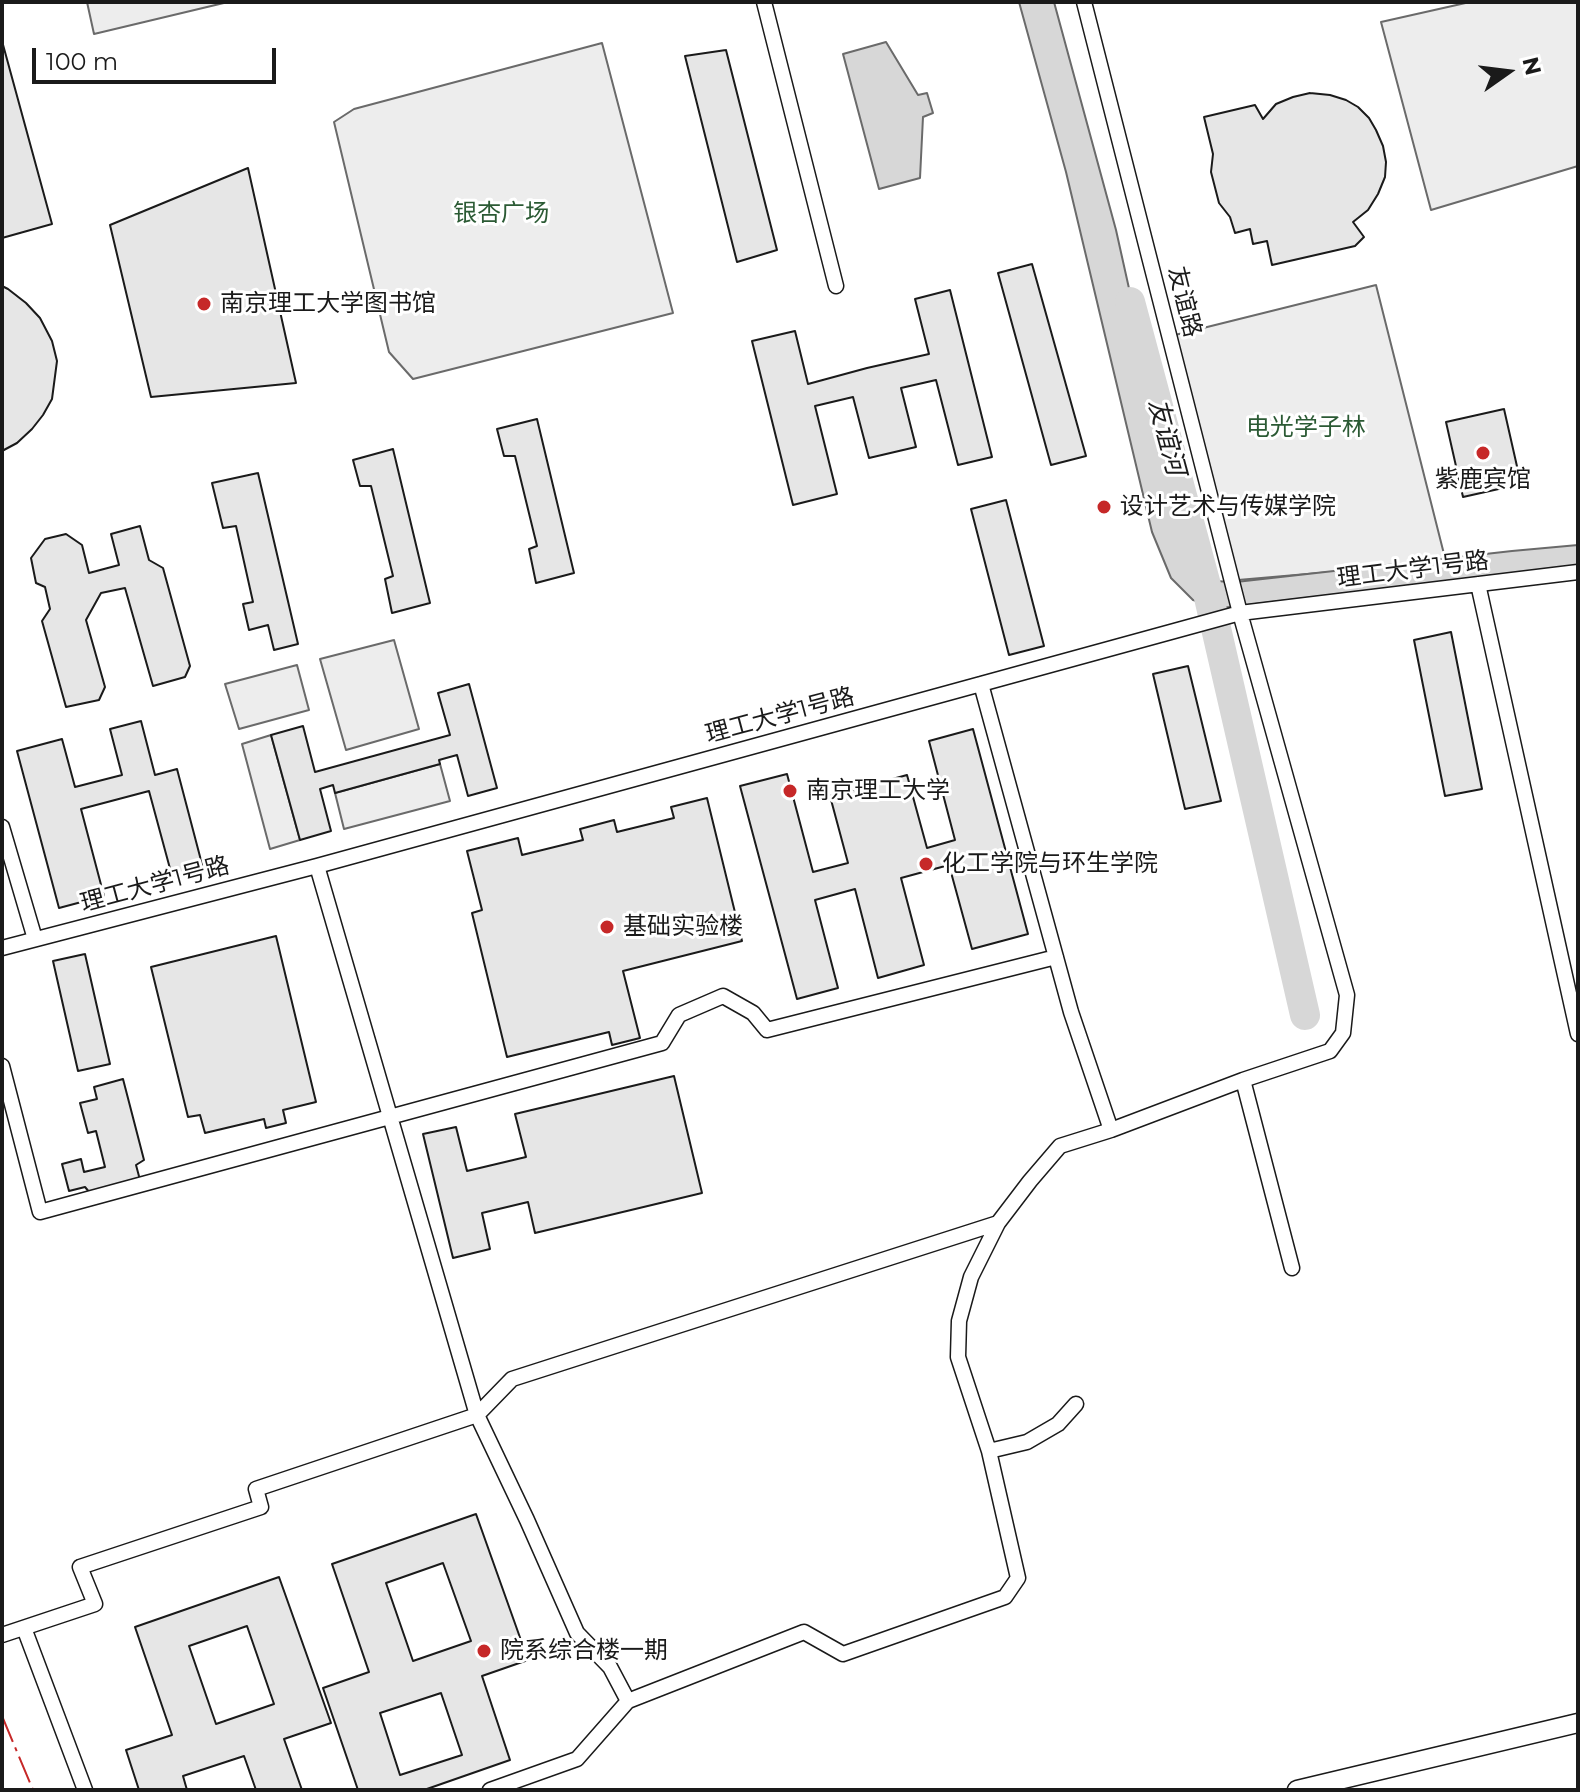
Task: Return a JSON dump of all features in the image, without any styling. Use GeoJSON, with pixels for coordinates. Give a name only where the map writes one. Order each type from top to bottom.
{"type":"FeatureCollection","features":[{"type":"Feature","properties":{"kind":"street"},"geometry":{"type":"LineString","coordinates":[[764,2],[836,286]]}},
{"type":"Feature","properties":{"kind":"street","name":"友谊路"},"geometry":{"type":"LineString","coordinates":[[628,1701],[804,1632],[843,1654],[1005,1597],[1018,1578],[989,1451],[958,1357],[959,1321],[971,1277],[998,1223],[1060,1146],[1330,1051],[1343,1033],[1347,995],[1240,613],[1084,2]]}},
{"type":"Feature","properties":{"kind":"street","name":"理工大学1号路"},"geometry":{"type":"LineString","coordinates":[[2,948],[317,866],[1240,613],[1578,572]]}},
{"type":"Feature","properties":{"kind":"street"},"geometry":{"type":"LineString","coordinates":[[1478,584],[1578,1034]]}},
{"type":"Feature","properties":{"kind":"street"},"geometry":{"type":"LineString","coordinates":[[981,684],[1071,1012],[1111,1130]]}},
{"type":"Feature","properties":{"kind":"street"},"geometry":{"type":"LineString","coordinates":[[2,827],[35,939]]}},
{"type":"Feature","properties":{"kind":"street"},"geometry":{"type":"LineString","coordinates":[[317,866],[477,1415],[577,1633],[610,1667],[628,1701],[577,1759],[490,1790]]}},
{"type":"Feature","properties":{"kind":"street"},"geometry":{"type":"LineString","coordinates":[[2,1066],[40,1212],[662,1043],[679,1015],[723,996],[753,1013],[767,1030],[1056,957]]}},
{"type":"Feature","properties":{"kind":"street"},"geometry":{"type":"LineString","coordinates":[[1243,1080],[1292,1268]]}},
{"type":"Feature","properties":{"kind":"street"},"geometry":{"type":"LineString","coordinates":[[2,1635],[95,1604],[80,1567],[261,1507],[256,1489],[477,1415],[512,1379],[998,1223]]}},
{"type":"Feature","properties":{"kind":"street"},"geometry":{"type":"LineString","coordinates":[[989,1451],[1027,1442],[1058,1424],[1076,1404]]}},
{"type":"Feature","properties":{"kind":"street"},"geometry":{"type":"LineString","coordinates":[[24,1628],[85,1790]]}},
{"type":"Feature","properties":{"kind":"street"},"geometry":{"type":"LineString","coordinates":[[1297,1790],[1578,1723]]}},
{"type":"Feature","properties":{"kind":"green space"},"geometry":{"type":"Polygon","coordinates":[[[87,2],[228,2],[94,34],[87,2]]]}},
{"type":"Feature","properties":{"kind":"green space"},"geometry":{"type":"Polygon","coordinates":[[[1470,2],[1578,2],[1578,166],[1431,210],[1381,22],[1470,2]]]}},
{"type":"Feature","properties":{"kind":"green space","name":"银杏广场"},"geometry":{"type":"Polygon","coordinates":[[[602,43],[673,313],[413,379],[389,352],[334,122],[354,109],[602,43]]]}},
{"type":"Feature","properties":{"kind":"green space","name":"电光学子林"},"geometry":{"type":"Polygon","coordinates":[[[1376,285],[1446,562],[1238,580],[1175,335],[1376,285]]]}},
{"type":"Feature","properties":{"kind":"green space"},"geometry":{"type":"Polygon","coordinates":[[[394,640],[419,729],[346,750],[320,659],[394,640]]]}},
{"type":"Feature","properties":{"kind":"green space"},"geometry":{"type":"Polygon","coordinates":[[[297,665],[309,710],[239,729],[225,684],[297,665]]]}},
{"type":"Feature","properties":{"kind":"green space"},"geometry":{"type":"Polygon","coordinates":[[[271,735],[300,840],[270,849],[242,744],[271,735]]]}},
{"type":"Feature","properties":{"kind":"green space"},"geometry":{"type":"Polygon","coordinates":[[[440,764],[450,801],[344,829],[335,793],[440,764]]]}},
{"type":"Feature","properties":{"kind":"shaded area"},"geometry":{"type":"Polygon","coordinates":[[[1019,2],[1054,2],[1116,230],[1185,540],[1203,575],[1212,581],[1236,582],[1578,545],[1578,566],[1221,608],[1193,600],[1171,578],[1152,532],[1066,172],[1019,2]]]}},
{"type":"Feature","properties":{"kind":"shaded area"},"geometry":{"type":"Polygon","coordinates":[[[886,42],[918,95],[927,93],[933,113],[923,117],[920,178],[879,189],[843,54],[886,42]]]}},
{"type":"Feature","properties":{"kind":"building"},"geometry":{"type":"Polygon","coordinates":[[[2,41],[52,224],[2,238],[2,41]]]}},
{"type":"Feature","properties":{"kind":"building"},"geometry":{"type":"Polygon","coordinates":[[[726,50],[777,250],[737,262],[685,56],[726,50]]]}},
{"type":"Feature","properties":{"kind":"building"},"geometry":{"type":"Polygon","coordinates":[[[1310,93],[1346,100],[1369,118],[1383,146],[1385,177],[1368,210],[1353,222],[1364,237],[1355,246],[1272,265],[1267,241],[1253,244],[1250,229],[1235,233],[1230,217],[1219,203],[1211,172],[1213,154],[1204,117],[1255,105],[1263,119],[1276,104],[1310,93]]]}},
{"type":"Feature","properties":{"kind":"building","name":"南京理工大学图书馆"},"geometry":{"type":"Polygon","coordinates":[[[248,168],[296,383],[151,397],[110,225],[248,168]]]}},
{"type":"Feature","properties":{"kind":"building"},"geometry":{"type":"Polygon","coordinates":[[[1032,264],[1086,456],[1051,465],[998,273],[1032,264]]]}},
{"type":"Feature","properties":{"kind":"building"},"geometry":{"type":"Polygon","coordinates":[[[2,286],[26,303],[40,318],[52,341],[57,361],[52,399],[43,415],[17,443],[2,451],[2,286]]]}},
{"type":"Feature","properties":{"kind":"building"},"geometry":{"type":"Polygon","coordinates":[[[950,290],[992,457],[958,465],[936,380],[901,388],[916,447],[869,458],[853,397],[815,406],[837,494],[793,505],[752,341],[795,331],[808,384],[929,354],[915,299],[950,290]]]}},
{"type":"Feature","properties":{"kind":"building","name":"紫鹿宾馆"},"geometry":{"type":"Polygon","coordinates":[[[1504,409],[1521,484],[1463,497],[1446,422],[1504,409]]]}},
{"type":"Feature","properties":{"kind":"building"},"geometry":{"type":"Polygon","coordinates":[[[537,419],[574,573],[536,583],[529,549],[537,546],[515,456],[504,456],[497,429],[537,419]]]}},
{"type":"Feature","properties":{"kind":"building"},"geometry":{"type":"Polygon","coordinates":[[[393,449],[430,603],[392,613],[385,579],[393,576],[371,486],[360,486],[353,460],[393,449]]]}},
{"type":"Feature","properties":{"kind":"building"},"geometry":{"type":"Polygon","coordinates":[[[258,473],[298,644],[274,650],[268,625],[249,630],[243,604],[253,602],[236,526],[223,528],[212,483],[258,473]]]}},
{"type":"Feature","properties":{"kind":"building"},"geometry":{"type":"Polygon","coordinates":[[[1006,500],[1044,646],[1009,655],[971,509],[1006,500]]]}},
{"type":"Feature","properties":{"kind":"building"},"geometry":{"type":"Polygon","coordinates":[[[140,526],[149,560],[163,568],[190,666],[185,677],[153,686],[125,588],[101,593],[86,620],[105,687],[99,700],[66,707],[42,621],[50,609],[45,587],[36,583],[31,558],[45,539],[66,534],[82,545],[89,573],[119,565],[111,534],[140,526]]]}},
{"type":"Feature","properties":{"kind":"building"},"geometry":{"type":"Polygon","coordinates":[[[1451,632],[1482,789],[1445,796],[1414,640],[1451,632]]]}},
{"type":"Feature","properties":{"kind":"building"},"geometry":{"type":"Polygon","coordinates":[[[1188,666],[1221,801],[1185,809],[1153,674],[1188,666]]]}},
{"type":"Feature","properties":{"kind":"building"},"geometry":{"type":"Polygon","coordinates":[[[469,684],[497,788],[468,796],[457,755],[439,760],[440,764],[335,793],[333,785],[320,789],[331,831],[300,840],[271,735],[303,726],[315,772],[450,735],[438,693],[469,684]]]}},
{"type":"Feature","properties":{"kind":"building"},"geometry":{"type":"Polygon","coordinates":[[[141,721],[155,775],[177,769],[203,868],[172,876],[149,791],[81,809],[104,896],[59,908],[17,751],[62,739],[75,787],[122,775],[110,729],[141,721]]]}},
{"type":"Feature","properties":{"kind":"building","name":"化工学院与环生学院"},"geometry":{"type":"Polygon","coordinates":[[[973,729],[1028,934],[972,949],[949,865],[901,878],[924,965],[878,978],[855,889],[815,900],[838,988],[797,999],[740,786],[787,774],[813,872],[848,863],[830,796],[907,775],[927,848],[955,840],[929,741],[973,729]]]}},
{"type":"Feature","properties":{"kind":"building","name":"基础实验楼"},"geometry":{"type":"Polygon","coordinates":[[[707,798],[742,941],[623,971],[640,1038],[612,1045],[609,1032],[507,1057],[472,913],[482,910],[467,851],[518,838],[522,855],[583,840],[580,829],[614,820],[617,832],[674,818],[671,807],[707,798]]]}},
{"type":"Feature","properties":{"kind":"building"},"geometry":{"type":"Polygon","coordinates":[[[276,936],[316,1102],[283,1110],[286,1123],[266,1128],[264,1119],[205,1133],[200,1115],[188,1117],[151,967],[276,936]]]}},
{"type":"Feature","properties":{"kind":"building"},"geometry":{"type":"Polygon","coordinates":[[[85,954],[110,1064],[78,1071],[53,961],[85,954]]]}},
{"type":"Feature","properties":{"kind":"building"},"geometry":{"type":"Polygon","coordinates":[[[674,1076],[702,1193],[535,1233],[528,1202],[482,1213],[490,1249],[453,1258],[423,1134],[456,1127],[467,1171],[526,1157],[515,1114],[674,1076]]]}},
{"type":"Feature","properties":{"kind":"building"},"geometry":{"type":"Polygon","coordinates":[[[123,1079],[144,1160],[136,1165],[140,1180],[90,1193],[85,1187],[69,1191],[62,1164],[81,1159],[84,1172],[105,1167],[96,1131],[88,1133],[80,1103],[97,1099],[94,1087],[123,1079]]]}},
{"type":"Feature","properties":{"kind":"building","name":"院系综合楼一期"},"geometry":{"type":"Polygon","coordinates":[[[476,1514],[528,1660],[482,1676],[510,1760],[424,1790],[358,1790],[323,1688],[369,1672],[332,1564],[476,1514]],[[443,1563],[386,1583],[413,1661],[471,1641],[443,1563]],[[441,1693],[380,1713],[400,1775],[462,1755],[441,1693]]]}},
{"type":"Feature","properties":{"kind":"building"},"geometry":{"type":"Polygon","coordinates":[[[279,1577],[331,1723],[284,1739],[302,1790],[256,1790],[244,1756],[183,1776],[187,1790],[139,1790],[126,1750],[172,1735],[135,1627],[279,1577]],[[247,1626],[189,1646],[216,1724],[274,1704],[247,1626]]]}},
{"type":"Feature","properties":{"kind":"waterway","name":"友谊河"},"geometry":{"type":"LineString","coordinates":[[1130,302],[1207,589],[1305,1015]]}},
{"type":"Feature","properties":{"kind":"power"},"geometry":{"type":"LineString","coordinates":[[2,1716],[33,1790]]}},
{"type":"Feature","properties":{"kind":"place","name":"南京理工大学图书馆"},"geometry":{"type":"Point","coordinates":[204,304]}},
{"type":"Feature","properties":{"kind":"place","name":"紫鹿宾馆"},"geometry":{"type":"Point","coordinates":[1483,453]}},
{"type":"Feature","properties":{"kind":"place","name":"设计艺术与传媒学院"},"geometry":{"type":"Point","coordinates":[1104,507]}},
{"type":"Feature","properties":{"kind":"place","name":"南京理工大学"},"geometry":{"type":"Point","coordinates":[790,791]}},
{"type":"Feature","properties":{"kind":"place","name":"化工学院与环生学院"},"geometry":{"type":"Point","coordinates":[926,864]}},
{"type":"Feature","properties":{"kind":"place","name":"基础实验楼"},"geometry":{"type":"Point","coordinates":[607,927]}},
{"type":"Feature","properties":{"kind":"place","name":"院系综合楼一期"},"geometry":{"type":"Point","coordinates":[484,1651]}}]}
